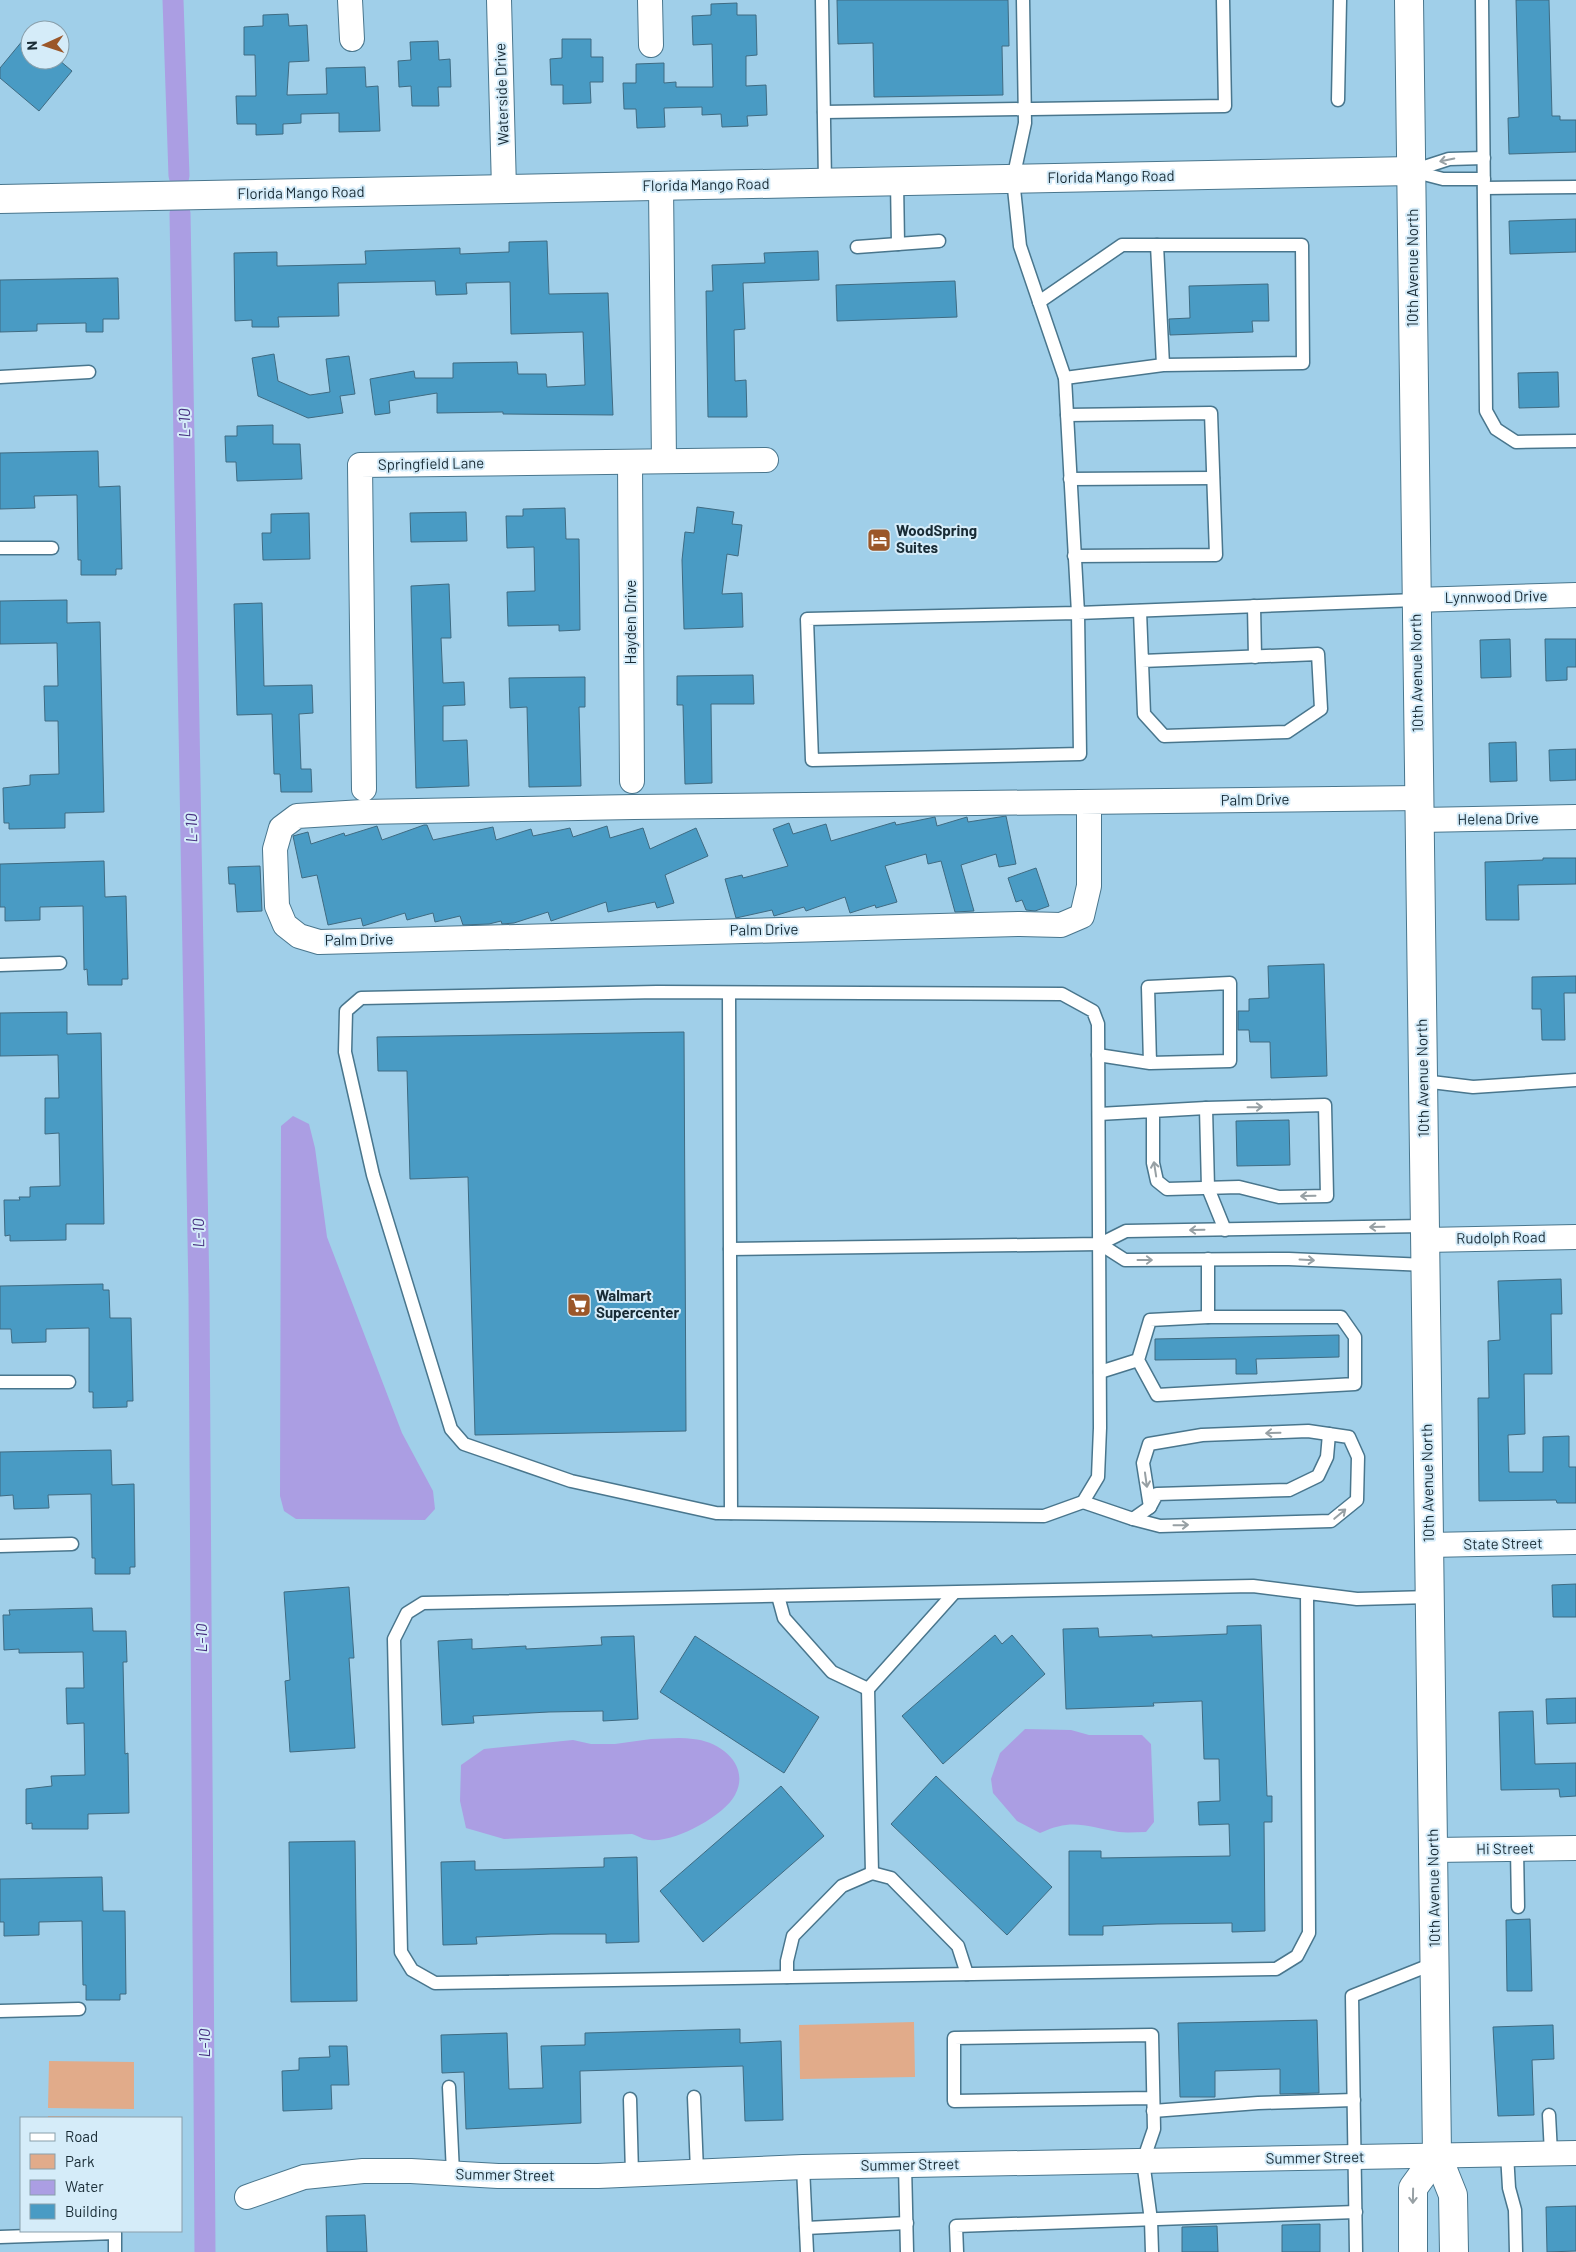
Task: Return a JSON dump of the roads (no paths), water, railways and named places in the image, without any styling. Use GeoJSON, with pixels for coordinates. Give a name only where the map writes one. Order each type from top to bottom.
{"type":"FeatureCollection","features":[{"type":"Feature","properties":{"kind":"street"},"geometry":{"type":"LineString","coordinates":[[350,0],[352,39]]}},
{"type":"Feature","properties":{"kind":"street","name":"Waterside Drive"},"geometry":{"type":"LineString","coordinates":[[499,0],[504,189]]}},
{"type":"Feature","properties":{"kind":"street"},"geometry":{"type":"LineString","coordinates":[[650,0],[651,45]]}},
{"type":"Feature","properties":{"kind":"street","name":"10th Avenue North"},"geometry":{"type":"LineString","coordinates":[[1409,0],[1437,2155],[1453,2195],[1454,2252]]}},
{"type":"Feature","properties":{"kind":"street","name":"Florida Mango Road"},"geometry":{"type":"LineString","coordinates":[[0,199],[1412,171]]}},
{"type":"Feature","properties":{"kind":"street"},"geometry":{"type":"LineString","coordinates":[[660,186],[664,461]]}},
{"type":"Feature","properties":{"kind":"street","name":"Springfield Lane"},"geometry":{"type":"LineString","coordinates":[[364,789],[360,465],[766,460]]}},
{"type":"Feature","properties":{"kind":"street","name":"Hayden Drive"},"geometry":{"type":"LineString","coordinates":[[630,462],[632,781]]}},
{"type":"Feature","properties":{"kind":"street","name":"Lynnwood Drive"},"geometry":{"type":"LineString","coordinates":[[1416,600],[1576,595]]}},
{"type":"Feature","properties":{"kind":"street","name":"Palm Drive"},"geometry":{"type":"LineString","coordinates":[[1089,802],[1089,886],[1082,916],[1061,925],[1020,924],[319,942],[299,936],[285,925],[277,906],[275,849],[281,828],[297,816],[364,812],[625,807],[1089,802],[1420,809]]}},
{"type":"Feature","properties":{"kind":"street","name":"Helena Drive"},"geometry":{"type":"LineString","coordinates":[[1420,809],[1576,817]]}},
{"type":"Feature","properties":{"kind":"street","name":"Rudolph Road"},"geometry":{"type":"LineString","coordinates":[[1425,1244],[1576,1237]]}},
{"type":"Feature","properties":{"kind":"street","name":"State Street"},"geometry":{"type":"LineString","coordinates":[[1429,1545],[1576,1542]]}},
{"type":"Feature","properties":{"kind":"street","name":"Hi Street"},"geometry":{"type":"LineString","coordinates":[[1433,1850],[1576,1848]]}},
{"type":"Feature","properties":{"kind":"street","name":"Summer Street"},"geometry":{"type":"LineString","coordinates":[[247,2197],[304,2177],[363,2171],[498,2176],[632,2174],[803,2167],[1576,2153]]}},
{"type":"Feature","properties":{"kind":"street"},"geometry":{"type":"LineString","coordinates":[[1413,2252],[1413,2188],[1437,2155]]}},
{"type":"Feature","properties":{"kind":"lane"},"geometry":{"type":"LineString","coordinates":[[822,0],[824,182]]}},
{"type":"Feature","properties":{"kind":"lane"},"geometry":{"type":"LineString","coordinates":[[1024,0],[1024,123],[1013,179],[1020,246],[1065,378],[1078,613],[1080,754],[812,760],[807,619],[1078,613],[1416,600]]}},
{"type":"Feature","properties":{"kind":"lane"},"geometry":{"type":"LineString","coordinates":[[824,112],[1225,106],[1223,0]]}},
{"type":"Feature","properties":{"kind":"lane"},"geometry":{"type":"LineString","coordinates":[[1338,100],[1340,0]]}},
{"type":"Feature","properties":{"kind":"lane"},"geometry":{"type":"LineString","coordinates":[[1482,0],[1486,411],[1496,429],[1516,442],[1576,441]]}},
{"type":"Feature","properties":{"kind":"lane"},"geometry":{"type":"LineString","coordinates":[[1412,171],[1449,158],[1484,158]]}},
{"type":"Feature","properties":{"kind":"lane"},"geometry":{"type":"LineString","coordinates":[[1412,171],[1444,179],[1484,184],[1576,187]]}},
{"type":"Feature","properties":{"kind":"lane"},"geometry":{"type":"LineString","coordinates":[[897,181],[898,244]]}},
{"type":"Feature","properties":{"kind":"lane"},"geometry":{"type":"LineString","coordinates":[[857,247],[939,241]]}},
{"type":"Feature","properties":{"kind":"lane"},"geometry":{"type":"LineString","coordinates":[[1039,302],[1122,245],[1302,245],[1303,363],[1163,366],[1065,378]]}},
{"type":"Feature","properties":{"kind":"lane"},"geometry":{"type":"LineString","coordinates":[[1157,245],[1163,366]]}},
{"type":"Feature","properties":{"kind":"lane"},"geometry":{"type":"LineString","coordinates":[[0,377],[89,372]]}},
{"type":"Feature","properties":{"kind":"lane"},"geometry":{"type":"LineString","coordinates":[[1067,415],[1211,413],[1216,555],[1074,556]]}},
{"type":"Feature","properties":{"kind":"lane"},"geometry":{"type":"LineString","coordinates":[[1070,479],[1213,478]]}},
{"type":"Feature","properties":{"kind":"lane"},"geometry":{"type":"LineString","coordinates":[[0,548],[52,548]]}},
{"type":"Feature","properties":{"kind":"lane"},"geometry":{"type":"LineString","coordinates":[[1254,606],[1255,657]]}},
{"type":"Feature","properties":{"kind":"lane"},"geometry":{"type":"LineString","coordinates":[[1140,610],[1144,714],[1164,736],[1288,732],[1320,709],[1318,654],[1142,661]]}},
{"type":"Feature","properties":{"kind":"lane"},"geometry":{"type":"LineString","coordinates":[[0,965],[60,963]]}},
{"type":"Feature","properties":{"kind":"lane"},"geometry":{"type":"LineString","coordinates":[[1098,1055],[1150,1063],[1230,1061],[1230,983],[1148,987],[1150,1063]]}},
{"type":"Feature","properties":{"kind":"lane"},"geometry":{"type":"LineString","coordinates":[[729,993],[731,1513]]}},
{"type":"Feature","properties":{"kind":"lane"},"geometry":{"type":"LineString","coordinates":[[729,993],[1062,994],[1093,1011],[1098,1024],[1099,1114],[1100,1372],[1098,1478],[1083,1502],[1044,1516],[716,1513],[571,1481],[464,1444],[451,1429],[373,1175],[346,1052],[346,1011],[362,998],[729,993]]}},
{"type":"Feature","properties":{"kind":"lane"},"geometry":{"type":"LineString","coordinates":[[1424,1081],[1472,1087],[1576,1080]]}},
{"type":"Feature","properties":{"kind":"lane"},"geometry":{"type":"LineString","coordinates":[[1099,1114],[1206,1108],[1325,1105],[1327,1196],[1279,1196],[1239,1187],[1168,1189],[1157,1182],[1153,1163],[1153,1111]]}},
{"type":"Feature","properties":{"kind":"lane"},"geometry":{"type":"LineString","coordinates":[[1206,1108],[1208,1188],[1225,1230]]}},
{"type":"Feature","properties":{"kind":"lane"},"geometry":{"type":"LineString","coordinates":[[730,1248],[1100,1244],[1126,1231],[1225,1230],[1425,1244]]}},
{"type":"Feature","properties":{"kind":"lane"},"geometry":{"type":"LineString","coordinates":[[1100,1244],[1126,1260],[1288,1259],[1425,1244]]}},
{"type":"Feature","properties":{"kind":"lane"},"geometry":{"type":"LineString","coordinates":[[1208,1260],[1208,1317]]}},
{"type":"Feature","properties":{"kind":"lane"},"geometry":{"type":"LineString","coordinates":[[1208,1317],[1341,1317],[1355,1337],[1355,1384],[1157,1395],[1138,1360],[1150,1320],[1208,1317]]}},
{"type":"Feature","properties":{"kind":"lane"},"geometry":{"type":"LineString","coordinates":[[1100,1372],[1138,1360]]}},
{"type":"Feature","properties":{"kind":"lane"},"geometry":{"type":"LineString","coordinates":[[0,1382],[69,1382]]}},
{"type":"Feature","properties":{"kind":"lane"},"geometry":{"type":"LineString","coordinates":[[1083,1502],[1160,1526],[1331,1522],[1357,1500],[1358,1457],[1349,1437],[1308,1431],[1202,1435],[1149,1444],[1143,1463],[1150,1507]]}},
{"type":"Feature","properties":{"kind":"lane"},"geometry":{"type":"LineString","coordinates":[[1133,1519],[1150,1507],[1156,1494],[1289,1490],[1318,1476],[1327,1457],[1329,1434]]}},
{"type":"Feature","properties":{"kind":"lane"},"geometry":{"type":"LineString","coordinates":[[0,1546],[72,1544]]}},
{"type":"Feature","properties":{"kind":"lane"},"geometry":{"type":"LineString","coordinates":[[1307,1593],[1309,1933],[1297,1956],[1276,1969],[435,1983],[412,1970],[401,1952],[394,1639],[407,1613],[423,1603],[1252,1586],[1357,1599],[1430,1597]]}},
{"type":"Feature","properties":{"kind":"lane"},"geometry":{"type":"LineString","coordinates":[[872,1873],[868,1689],[954,1593]]}},
{"type":"Feature","properties":{"kind":"lane"},"geometry":{"type":"LineString","coordinates":[[778,1596],[784,1618],[832,1672],[868,1689]]}},
{"type":"Feature","properties":{"kind":"lane"},"geometry":{"type":"LineString","coordinates":[[1517,1849],[1518,1907]]}},
{"type":"Feature","properties":{"kind":"lane"},"geometry":{"type":"LineString","coordinates":[[787,1977],[786,1961],[793,1936],[842,1886],[872,1873],[892,1878],[958,1946],[967,1974]]}},
{"type":"Feature","properties":{"kind":"lane"},"geometry":{"type":"LineString","coordinates":[[1356,2252],[1352,1996],[1435,1963]]}},
{"type":"Feature","properties":{"kind":"lane"},"geometry":{"type":"LineString","coordinates":[[0,2010],[79,2009]]}},
{"type":"Feature","properties":{"kind":"lane"},"geometry":{"type":"LineString","coordinates":[[1152,2252],[1151,2220],[1143,2160],[1154,2129],[1153,2105],[1152,2035],[954,2038],[954,2101],[1153,2105],[1354,2100]]}},
{"type":"Feature","properties":{"kind":"lane"},"geometry":{"type":"LineString","coordinates":[[450,2088],[453,2173]]}},
{"type":"Feature","properties":{"kind":"lane"},"geometry":{"type":"LineString","coordinates":[[694,2097],[697,2171]]}},
{"type":"Feature","properties":{"kind":"lane"},"geometry":{"type":"LineString","coordinates":[[630,2099],[632,2174]]}},
{"type":"Feature","properties":{"kind":"lane"},"geometry":{"type":"LineString","coordinates":[[1549,2115],[1551,2153]]}},
{"type":"Feature","properties":{"kind":"lane"},"geometry":{"type":"LineString","coordinates":[[1507,2154],[1509,2188],[1515,2210],[1516,2252]]}},
{"type":"Feature","properties":{"kind":"lane"},"geometry":{"type":"LineString","coordinates":[[905,2165],[907,2252]]}},
{"type":"Feature","properties":{"kind":"lane"},"geometry":{"type":"LineString","coordinates":[[803,2167],[807,2252]]}},
{"type":"Feature","properties":{"kind":"lane"},"geometry":{"type":"LineString","coordinates":[[957,2252],[956,2226],[1356,2212]]}},
{"type":"Feature","properties":{"kind":"lane"},"geometry":{"type":"LineString","coordinates":[[806,2228],[906,2222]]}},
{"type":"Feature","properties":{"kind":"lane"},"geometry":{"type":"LineString","coordinates":[[0,2237],[115,2234],[115,2252]]}},
{"type":"Feature","properties":{"kind":"water"},"geometry":{"type":"Polygon","coordinates":[[[293,1116],[309,1124],[315,1148],[327,1237],[402,1433],[433,1491],[435,1509],[425,1520],[296,1519],[284,1511],[280,1496],[281,1126],[293,1116]]]}},
{"type":"Feature","properties":{"kind":"water"},"geometry":{"type":"Polygon","coordinates":[[[1025,1729],[1071,1730],[1089,1735],[1142,1735],[1151,1744],[1154,1822],[1146,1832],[1119,1832],[1088,1826],[1070,1825],[1051,1828],[1040,1833],[1017,1821],[993,1793],[991,1779],[1000,1753],[1025,1729]]]}},
{"type":"Feature","properties":{"kind":"water"},"geometry":{"type":"Polygon","coordinates":[[[651,1739],[693,1739],[713,1744],[722,1750],[730,1756],[739,1774],[739,1784],[735,1795],[729,1803],[710,1819],[685,1833],[660,1840],[643,1839],[632,1834],[504,1839],[466,1828],[460,1801],[461,1765],[484,1749],[573,1740],[591,1744],[615,1744],[651,1739]]]}},
{"type":"Feature","properties":{"kind":"waterway","name":"L-10"},"geometry":{"type":"LineString","coordinates":[[173,0],[179,176]]}},
{"type":"Feature","properties":{"kind":"waterway","name":"L-10"},"geometry":{"type":"LineString","coordinates":[[180,213],[199,1295],[205,2252]]}},
{"type":"Feature","properties":{"kind":"place","name":"WoodSpring Suites"},"geometry":{"type":"Point","coordinates":[879,540]}},
{"type":"Feature","properties":{"kind":"place","name":"Walmart Supercenter"},"geometry":{"type":"Point","coordinates":[579,1305]}}]}
